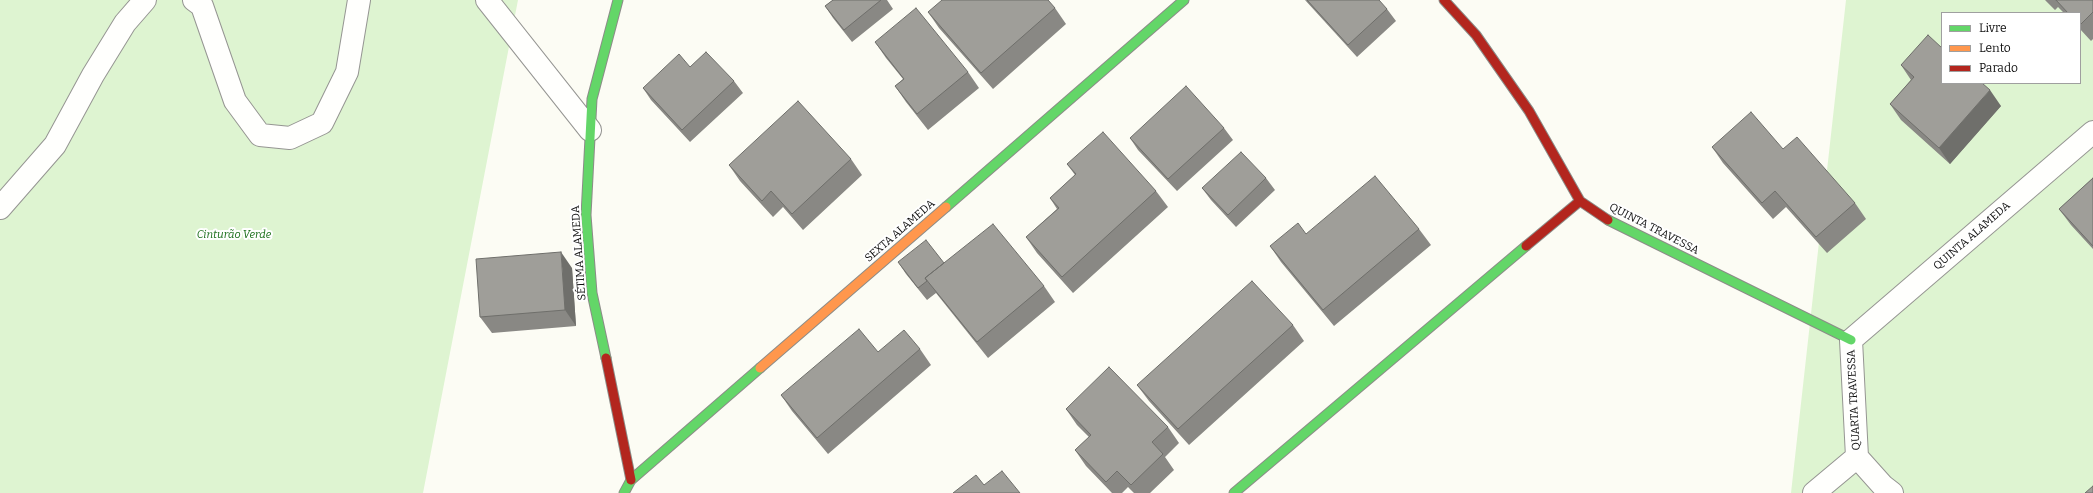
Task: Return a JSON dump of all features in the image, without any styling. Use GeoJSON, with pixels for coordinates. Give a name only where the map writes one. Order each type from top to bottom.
{"type":"FeatureCollection","features":[{"type":"Feature","properties":{"kind":"street"},"geometry":{"type":"LineString","coordinates":[[0,208],[55,145],[93,75],[125,23],[145,0]]}},
{"type":"Feature","properties":{"kind":"street"},"geometry":{"type":"LineString","coordinates":[[194,0],[202,6],[235,101],[260,134],[290,138],[322,123],[347,72],[359,0]]}},
{"type":"Feature","properties":{"kind":"street"},"geometry":{"type":"LineString","coordinates":[[487,0],[590,130]]}},
{"type":"Feature","properties":{"kind":"street","name":"SÉTIMA ALAMEDA"},"geometry":{"type":"LineString","coordinates":[[618,0],[592,99],[586,215],[592,293],[631,480]]}},
{"type":"Feature","properties":{"kind":"street","name":"SEXTA ALAMEDA"},"geometry":{"type":"LineString","coordinates":[[631,480],[1184,0]]}},
{"type":"Feature","properties":{"kind":"street","name":"QUINTA TRAVESSA"},"geometry":{"type":"LineString","coordinates":[[1444,0],[1476,35],[1529,111],[1580,201],[1614,225],[1850,340]]}},
{"type":"Feature","properties":{"kind":"street","name":"QUINTA ALAMEDA"},"geometry":{"type":"LineString","coordinates":[[1850,340],[2093,132]]}},
{"type":"Feature","properties":{"kind":"street"},"geometry":{"type":"LineString","coordinates":[[1234,493],[1580,201]]}},
{"type":"Feature","properties":{"kind":"street","name":"QUARTA TRAVESSA"},"geometry":{"type":"LineString","coordinates":[[1850,340],[1857,457],[1883,486],[1892,493]]}},
{"type":"Feature","properties":{"kind":"street"},"geometry":{"type":"LineString","coordinates":[[1814,493],[1857,457]]}},
{"type":"Feature","properties":{"kind":"street"},"geometry":{"type":"LineString","coordinates":[[624,493],[631,480]]}},
{"type":"Feature","properties":{"kind":"green space","name":"Cinturão Verde"},"geometry":{"type":"Polygon","coordinates":[[[0,0],[518,0],[423,493],[0,493],[0,0]]]}},
{"type":"Feature","properties":{"kind":"green space"},"geometry":{"type":"Polygon","coordinates":[[[1846,0],[2093,0],[2093,493],[1791,493],[1846,0]]]}},
{"type":"Feature","properties":{"kind":"building"},"geometry":{"type":"Polygon","coordinates":[[[833,0],[881,0],[844,30],[825,6],[833,0]]]}},
{"type":"Feature","properties":{"kind":"building"},"geometry":{"type":"Polygon","coordinates":[[[942,0],[1048,0],[1055,8],[981,73],[928,12],[942,0]]]}},
{"type":"Feature","properties":{"kind":"building"},"geometry":{"type":"Polygon","coordinates":[[[1307,0],[1379,0],[1387,9],[1348,45],[1307,0]]]}},
{"type":"Feature","properties":{"kind":"building"},"geometry":{"type":"Polygon","coordinates":[[[2056,0],[2093,0],[2093,12],[2081,24],[2081,12],[2067,12],[2056,0]]]}},
{"type":"Feature","properties":{"kind":"building"},"geometry":{"type":"Polygon","coordinates":[[[916,8],[968,72],[917,114],[895,86],[904,79],[875,42],[916,8]]]}},
{"type":"Feature","properties":{"kind":"building"},"geometry":{"type":"Polygon","coordinates":[[[1928,35],[1941,47],[1941,84],[1983,84],[1990,90],[1939,148],[1890,104],[1914,77],[1901,65],[1928,35]]]}},
{"type":"Feature","properties":{"kind":"building"},"geometry":{"type":"Polygon","coordinates":[[[706,52],[734,81],[682,130],[643,88],[679,54],[690,67],[706,52]]]}},
{"type":"Feature","properties":{"kind":"building"},"geometry":{"type":"Polygon","coordinates":[[[1186,86],[1224,128],[1168,179],[1130,138],[1186,86]]]}},
{"type":"Feature","properties":{"kind":"building"},"geometry":{"type":"Polygon","coordinates":[[[798,101],[851,159],[792,214],[771,191],[762,201],[729,165],[798,101]]]}},
{"type":"Feature","properties":{"kind":"building"},"geometry":{"type":"Polygon","coordinates":[[[1751,112],[1783,149],[1797,137],[1855,203],[1816,237],[1775,191],[1762,203],[1712,147],[1751,112]]]}},
{"type":"Feature","properties":{"kind":"building"},"geometry":{"type":"Polygon","coordinates":[[[1103,132],[1156,191],[1062,277],[1026,237],[1059,208],[1050,198],[1076,174],[1067,164],[1103,132]]]}},
{"type":"Feature","properties":{"kind":"building"},"geometry":{"type":"Polygon","coordinates":[[[1241,152],[1266,178],[1228,215],[1202,188],[1241,152]]]}},
{"type":"Feature","properties":{"kind":"building"},"geometry":{"type":"Polygon","coordinates":[[[1375,176],[1419,229],[1323,310],[1270,246],[1298,223],[1306,234],[1375,176]]]}},
{"type":"Feature","properties":{"kind":"building"},"geometry":{"type":"Polygon","coordinates":[[[2093,178],[2093,246],[2059,209],[2093,178]]]}},
{"type":"Feature","properties":{"kind":"building"},"geometry":{"type":"Polygon","coordinates":[[[993,224],[1044,286],[977,342],[925,278],[993,224]]]}},
{"type":"Feature","properties":{"kind":"building"},"geometry":{"type":"Polygon","coordinates":[[[926,240],[944,263],[925,278],[927,281],[918,288],[898,262],[926,240]]]}},
{"type":"Feature","properties":{"kind":"building"},"geometry":{"type":"Polygon","coordinates":[[[561,252],[565,310],[480,317],[476,259],[561,252]]]}},
{"type":"Feature","properties":{"kind":"building"},"geometry":{"type":"Polygon","coordinates":[[[1252,281],[1293,325],[1178,429],[1137,385],[1252,281]]]}},
{"type":"Feature","properties":{"kind":"building"},"geometry":{"type":"Polygon","coordinates":[[[859,329],[878,352],[904,330],[920,349],[817,438],[781,395],[859,329]]]}},
{"type":"Feature","properties":{"kind":"building"},"geometry":{"type":"Polygon","coordinates":[[[1109,367],[1168,427],[1152,442],[1163,454],[1131,485],[1117,471],[1106,482],[1075,450],[1091,435],[1066,409],[1109,367]]]}},
{"type":"Feature","properties":{"kind":"building"},"geometry":{"type":"Polygon","coordinates":[[[1002,471],[1020,493],[953,493],[976,475],[984,485],[1002,471]]]}},
{"type":"Feature","properties":{"kind":"building"},"geometry":{"type":"Polygon","coordinates":[[[2093,486],[2093,493],[2085,493],[2093,486]]]}},
{"type":"Feature","properties":{"kind":"traffic: fast"},"geometry":{"type":"LineString","coordinates":[[606,358],[592,293],[586,215],[592,99],[618,0]]}},
{"type":"Feature","properties":{"kind":"traffic: fast"},"geometry":{"type":"LineString","coordinates":[[946,207],[1184,0]]}},
{"type":"Feature","properties":{"kind":"traffic: fast"},"geometry":{"type":"LineString","coordinates":[[1608,220],[1851,340]]}},
{"type":"Feature","properties":{"kind":"traffic: fast"},"geometry":{"type":"LineString","coordinates":[[1234,493],[1526,246]]}},
{"type":"Feature","properties":{"kind":"traffic: fast"},"geometry":{"type":"LineString","coordinates":[[624,493],[631,480],[760,368]]}},
{"type":"Feature","properties":{"kind":"traffic: slow"},"geometry":{"type":"LineString","coordinates":[[760,368],[946,207]]}},
{"type":"Feature","properties":{"kind":"traffic: jam"},"geometry":{"type":"LineString","coordinates":[[1444,0],[1476,35],[1529,111],[1580,201],[1608,220]]}},
{"type":"Feature","properties":{"kind":"traffic: jam"},"geometry":{"type":"LineString","coordinates":[[1526,246],[1580,201]]}},
{"type":"Feature","properties":{"kind":"traffic: jam"},"geometry":{"type":"LineString","coordinates":[[606,358],[631,480]]}}]}
